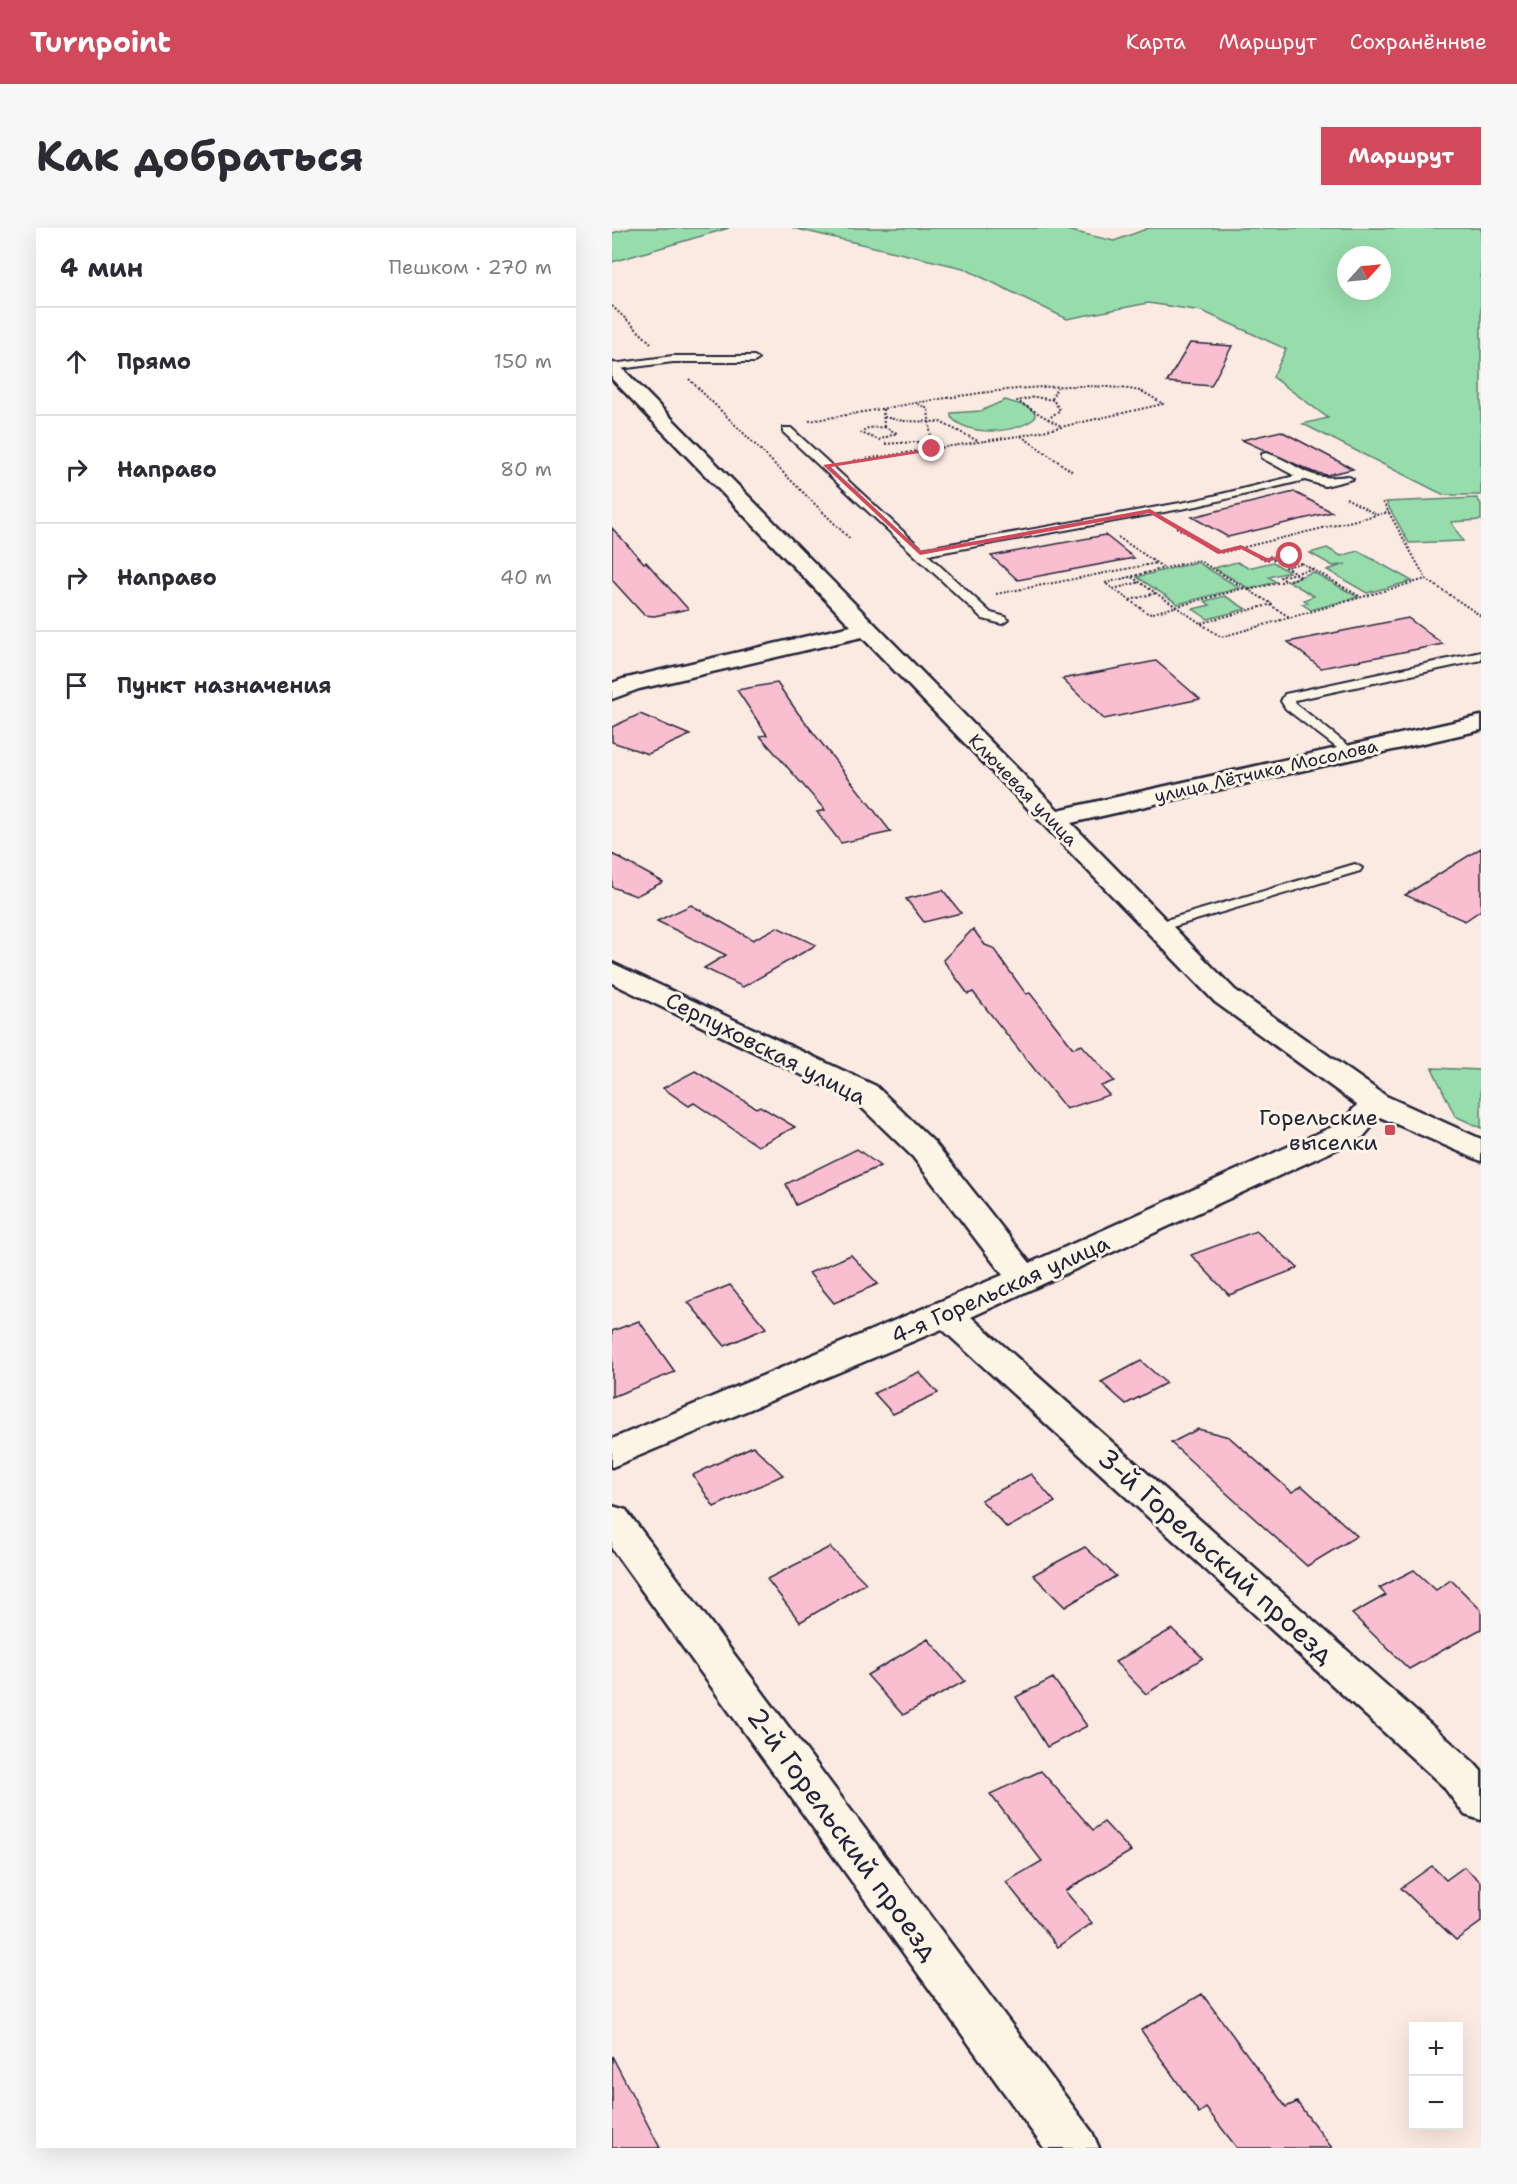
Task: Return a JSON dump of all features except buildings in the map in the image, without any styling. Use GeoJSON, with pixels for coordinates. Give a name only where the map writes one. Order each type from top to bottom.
{"type":"FeatureCollection","features":[{"type":"Feature","properties":{"kind":"street","name":"Ключевая улица"},"geometry":{"type":"LineString","coordinates":[[612,367],[1225,996],[1279,1037],[1375,1102],[1481,1152]]}},
{"type":"Feature","properties":{"kind":"street"},"geometry":{"type":"LineString","coordinates":[[618,684],[866,629]]}},
{"type":"Feature","properties":{"kind":"street","name":"улица Лётчика Мосолова"},"geometry":{"type":"LineString","coordinates":[[1051,819],[1481,723]]}},
{"type":"Feature","properties":{"kind":"street","name":"Серпуховская улица"},"geometry":{"type":"LineString","coordinates":[[612,972],[865,1093],[924,1150],[1024,1278]]}},
{"type":"Feature","properties":{"kind":"street","name":"4-я Горельская улица"},"geometry":{"type":"LineString","coordinates":[[614,1454],[947,1314],[1352,1130],[1375,1102]]}},
{"type":"Feature","properties":{"kind":"street","name":"3-й Горельский проезд"},"geometry":{"type":"LineString","coordinates":[[947,1314],[1458,1774],[1481,1802]]}},
{"type":"Feature","properties":{"kind":"street","name":"2-й Горельский проезд"},"geometry":{"type":"LineString","coordinates":[[612,1520],[1074,2148]]}},
{"type":"Feature","properties":{"kind":"lane"},"geometry":{"type":"LineString","coordinates":[[612,367],[668,359],[754,358]]}},
{"type":"Feature","properties":{"kind":"lane"},"geometry":{"type":"LineString","coordinates":[[787,429],[987,616],[1002,620]]}},
{"type":"Feature","properties":{"kind":"lane"},"geometry":{"type":"LineString","coordinates":[[1266,456],[1305,477],[1325,483],[1347,479]]}},
{"type":"Feature","properties":{"kind":"lane"},"geometry":{"type":"LineString","coordinates":[[920,553],[1130,515],[1305,477]]}},
{"type":"Feature","properties":{"kind":"lane"},"geometry":{"type":"LineString","coordinates":[[1116,505],[1130,515]]}},
{"type":"Feature","properties":{"kind":"lane"},"geometry":{"type":"LineString","coordinates":[[1348,753],[1292,706],[1288,701],[1290,697],[1481,656]]}},
{"type":"Feature","properties":{"kind":"lane"},"geometry":{"type":"LineString","coordinates":[[1157,927],[1355,868]]}},
{"type":"Feature","properties":{"kind":"path"},"geometry":{"type":"LineString","coordinates":[[612,306],[850,539]]}},
{"type":"Feature","properties":{"kind":"path"},"geometry":{"type":"LineString","coordinates":[[1053,399],[1057,387]]}},
{"type":"Feature","properties":{"kind":"path"},"geometry":{"type":"LineString","coordinates":[[809,421],[1017,389],[1057,387],[1137,390],[1163,404],[1021,435],[826,465]]}},
{"type":"Feature","properties":{"kind":"path"},"geometry":{"type":"LineString","coordinates":[[1048,419],[1060,410],[1058,403],[1053,399],[1035,397],[1017,402],[1061,427]]}},
{"type":"Feature","properties":{"kind":"path"},"geometry":{"type":"LineString","coordinates":[[918,404],[928,409],[932,449]]}},
{"type":"Feature","properties":{"kind":"path"},"geometry":{"type":"LineString","coordinates":[[883,409],[884,427]]}},
{"type":"Feature","properties":{"kind":"path"},"geometry":{"type":"LineString","coordinates":[[884,417],[905,423],[938,421],[954,430],[966,433],[979,442]]}},
{"type":"Feature","properties":{"kind":"path"},"geometry":{"type":"LineString","coordinates":[[884,427],[897,433],[885,439],[867,438],[861,433],[868,428],[884,427]]}},
{"type":"Feature","properties":{"kind":"path"},"geometry":{"type":"LineString","coordinates":[[1021,435],[1073,472]]}},
{"type":"Feature","properties":{"kind":"path"},"geometry":{"type":"LineString","coordinates":[[885,439],[886,456]]}},
{"type":"Feature","properties":{"kind":"path"},"geometry":{"type":"LineString","coordinates":[[885,444],[931,441]]}},
{"type":"Feature","properties":{"kind":"path"},"geometry":{"type":"LineString","coordinates":[[1383,502],[1426,579],[1481,616]]}},
{"type":"Feature","properties":{"kind":"path"},"geometry":{"type":"LineString","coordinates":[[1150,511],[1220,553],[1389,512]]}},
{"type":"Feature","properties":{"kind":"path"},"geometry":{"type":"LineString","coordinates":[[1095,521],[1165,568]]}},
{"type":"Feature","properties":{"kind":"path"},"geometry":{"type":"LineString","coordinates":[[1241,547],[1266,560],[1290,556],[1283,553],[1268,557],[1271,559]]}},
{"type":"Feature","properties":{"kind":"path"},"geometry":{"type":"LineString","coordinates":[[1282,558],[1293,565]]}},
{"type":"Feature","properties":{"kind":"path"},"geometry":{"type":"LineString","coordinates":[[1291,618],[1270,605],[1272,604],[1247,589],[1198,560],[1105,583],[1149,614],[1176,606],[1247,589],[1301,577],[1285,567],[1300,563],[1361,597]]}},
{"type":"Feature","properties":{"kind":"path"},"geometry":{"type":"LineString","coordinates":[[969,599],[1157,563]]}},
{"type":"Feature","properties":{"kind":"path"},"geometry":{"type":"LineString","coordinates":[[1286,581],[1280,577],[1312,569]]}},
{"type":"Feature","properties":{"kind":"path"},"geometry":{"type":"LineString","coordinates":[[1132,577],[1221,637],[1426,579]]}},
{"type":"Feature","properties":{"kind":"path"},"geometry":{"type":"LineString","coordinates":[[1113,589],[1140,582]]}},
{"type":"Feature","properties":{"kind":"path"},"geometry":{"type":"LineString","coordinates":[[1129,600],[1156,593]]}},
{"type":"Feature","properties":{"kind":"path"},"geometry":{"type":"LineString","coordinates":[[1201,623],[1270,605]]}},
{"type":"Feature","properties":{"kind":"green space"},"geometry":{"type":"Polygon","coordinates":[[[631,228],[729,228],[612,262],[612,233],[631,228]]]}},
{"type":"Feature","properties":{"kind":"green space"},"geometry":{"type":"Polygon","coordinates":[[[793,228],[1058,228],[1114,241],[1149,228],[1481,228],[1481,495],[1444,495],[1303,424],[1328,418],[1273,377],[1286,349],[1202,311],[1148,303],[1067,319],[963,268],[793,228]]]}},
{"type":"Feature","properties":{"kind":"green space"},"geometry":{"type":"Polygon","coordinates":[[[1005,400],[1028,407],[1035,413],[1035,418],[1016,427],[992,431],[969,428],[951,417],[951,413],[981,411],[1005,400]]]}},
{"type":"Feature","properties":{"kind":"green space"},"geometry":{"type":"Polygon","coordinates":[[[1477,498],[1481,504],[1481,520],[1451,522],[1463,541],[1409,543],[1386,502],[1477,498]]]}},
{"type":"Feature","properties":{"kind":"green space"},"geometry":{"type":"Polygon","coordinates":[[[1327,548],[1341,556],[1358,551],[1412,581],[1367,593],[1327,570],[1346,564],[1333,566],[1310,553],[1327,548]]]}},
{"type":"Feature","properties":{"kind":"green space"},"geometry":{"type":"Polygon","coordinates":[[[1197,562],[1240,588],[1178,604],[1137,577],[1197,562]]]}},
{"type":"Feature","properties":{"kind":"green space"},"geometry":{"type":"Polygon","coordinates":[[[1237,562],[1248,568],[1273,562],[1289,572],[1269,577],[1276,582],[1250,589],[1214,568],[1237,562]]]}},
{"type":"Feature","properties":{"kind":"green space"},"geometry":{"type":"Polygon","coordinates":[[[1313,572],[1358,597],[1311,610],[1302,604],[1308,603],[1304,600],[1314,596],[1288,581],[1313,572]]]}},
{"type":"Feature","properties":{"kind":"green space"},"geometry":{"type":"Polygon","coordinates":[[[1225,596],[1246,609],[1208,619],[1193,609],[1210,605],[1205,601],[1225,596]]]}},
{"type":"Feature","properties":{"kind":"green space"},"geometry":{"type":"Polygon","coordinates":[[[1432,1068],[1481,1070],[1481,1128],[1455,1116],[1432,1068]]]}},
{"type":"Feature","properties":{"kind":"place","name":"Горельские выселки"},"geometry":{"type":"Point","coordinates":[1390,1130]}},
{"type":"Feature","properties":{"kind":"route"},"geometry":{"type":"LineString","coordinates":[[932,449],[826,465],[920,553],[1150,511],[1220,553],[1241,547],[1266,560],[1290,556]]}}]}
